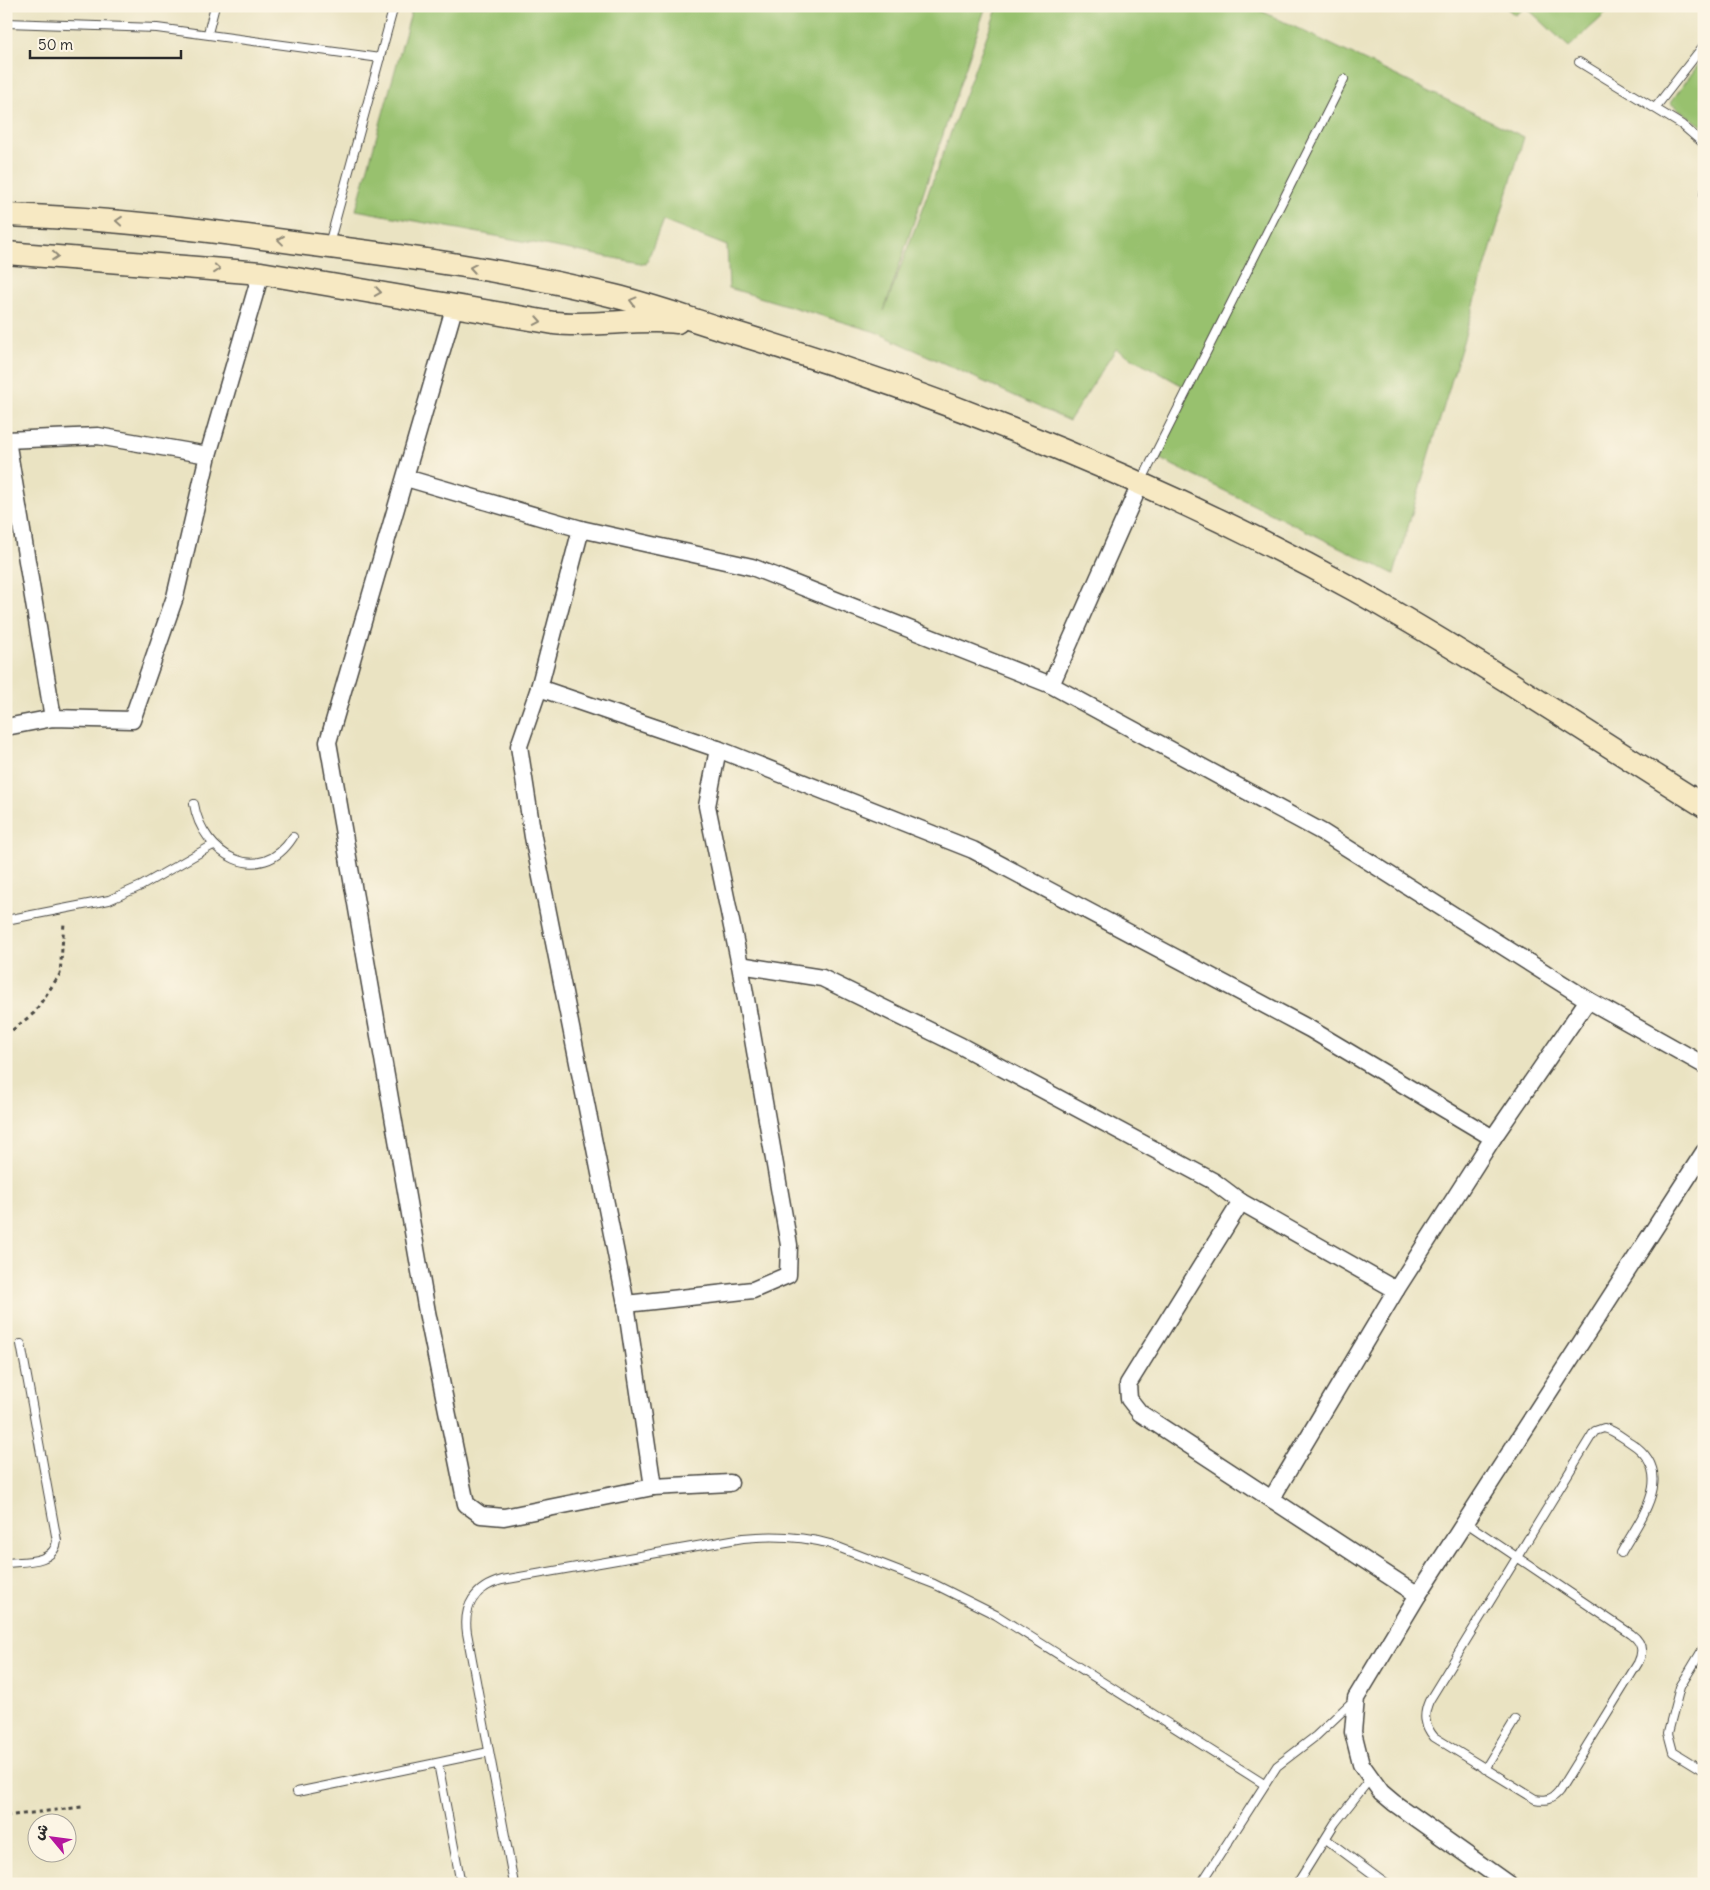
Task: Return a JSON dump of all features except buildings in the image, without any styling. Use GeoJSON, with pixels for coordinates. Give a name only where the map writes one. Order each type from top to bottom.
{"type":"FeatureCollection","features":[{"type":"Feature","properties":{"kind":"street"},"geometry":{"type":"LineString","coordinates":[[6,215],[169,226],[329,246],[450,264],[560,284],[675,312],[712,326],[823,359],[939,400],[1026,434],[1140,484],[1229,526],[1353,589],[1488,670],[1704,806]]}},
{"type":"Feature","properties":{"kind":"street"},"geometry":{"type":"LineString","coordinates":[[6,253],[261,273],[572,325],[651,320],[712,326]]}},
{"type":"Feature","properties":{"kind":"street"},"geometry":{"type":"LineString","coordinates":[[6,727],[52,718],[132,720],[175,597],[208,455],[261,273]]}},
{"type":"Feature","properties":{"kind":"street"},"geometry":{"type":"LineString","coordinates":[[455,305],[328,742],[424,1293],[466,1504],[481,1515],[504,1517],[653,1487],[730,1483]]}},
{"type":"Feature","properties":{"kind":"street"},"geometry":{"type":"LineString","coordinates":[[52,718],[7,440],[98,436],[208,455]]}},
{"type":"Feature","properties":{"kind":"street"},"geometry":{"type":"LineString","coordinates":[[406,478],[581,529],[752,567],[1051,685],[1322,832],[1588,1000],[1704,1065]]}},
{"type":"Feature","properties":{"kind":"street"},"geometry":{"type":"LineString","coordinates":[[1051,685],[1140,484]]}},
{"type":"Feature","properties":{"kind":"street"},"geometry":{"type":"LineString","coordinates":[[581,529],[539,688],[519,746],[533,837],[626,1304],[653,1487]]}},
{"type":"Feature","properties":{"kind":"street"},"geometry":{"type":"LineString","coordinates":[[539,688],[718,749],[973,850],[1310,1029],[1493,1138]]}},
{"type":"Feature","properties":{"kind":"street"},"geometry":{"type":"LineString","coordinates":[[626,1304],[753,1290],[788,1275],[789,1245],[740,964],[707,806],[718,749]]}},
{"type":"Feature","properties":{"kind":"street"},"geometry":{"type":"LineString","coordinates":[[740,964],[822,978],[970,1050],[1214,1181],[1241,1202],[1396,1290]]}},
{"type":"Feature","properties":{"kind":"street"},"geometry":{"type":"LineString","coordinates":[[1272,1498],[1396,1290],[1493,1138],[1588,1000]]}},
{"type":"Feature","properties":{"kind":"street"},"geometry":{"type":"LineString","coordinates":[[1508,1884],[1394,1803],[1370,1779],[1361,1764],[1353,1732],[1356,1698],[1418,1595],[1704,1152]]}},
{"type":"Feature","properties":{"kind":"street"},"geometry":{"type":"LineString","coordinates":[[1241,1202],[1128,1384],[1129,1399],[1140,1413],[1418,1595]]}},
{"type":"Feature","properties":{"kind":"lane"},"geometry":{"type":"LineString","coordinates":[[208,33],[215,6]]}},
{"type":"Feature","properties":{"kind":"lane"},"geometry":{"type":"LineString","coordinates":[[329,246],[394,6]]}},
{"type":"Feature","properties":{"kind":"lane"},"geometry":{"type":"LineString","coordinates":[[6,23],[105,25],[208,33],[380,58]]}},
{"type":"Feature","properties":{"kind":"lane"},"geometry":{"type":"LineString","coordinates":[[1655,108],[1704,45]]}},
{"type":"Feature","properties":{"kind":"lane"},"geometry":{"type":"LineString","coordinates":[[1579,62],[1682,125],[1704,144]]}},
{"type":"Feature","properties":{"kind":"lane"},"geometry":{"type":"LineString","coordinates":[[1140,484],[1344,80]]}},
{"type":"Feature","properties":{"kind":"lane"},"geometry":{"type":"LineString","coordinates":[[1704,193],[1704,204]]}},
{"type":"Feature","properties":{"kind":"lane"},"geometry":{"type":"LineString","coordinates":[[194,804],[200,826],[213,845],[231,858],[251,863],[266,860],[280,853],[293,837]]}},
{"type":"Feature","properties":{"kind":"lane"},"geometry":{"type":"LineString","coordinates":[[6,920],[109,900],[126,893],[213,845]]}},
{"type":"Feature","properties":{"kind":"lane"},"geometry":{"type":"LineString","coordinates":[[6,1563],[44,1558],[54,1552],[57,1541],[21,1344]]}},
{"type":"Feature","properties":{"kind":"lane"},"geometry":{"type":"LineString","coordinates":[[1465,1522],[1519,1557],[1636,1638],[1640,1643],[1641,1657],[1555,1796],[1548,1800],[1535,1799],[1434,1737],[1429,1730],[1424,1715],[1428,1701],[1519,1557],[1592,1435],[1595,1431],[1604,1428],[1638,1447],[1646,1455],[1654,1486],[1649,1504],[1621,1553]]}},
{"type":"Feature","properties":{"kind":"lane"},"geometry":{"type":"LineString","coordinates":[[514,1884],[465,1622],[470,1602],[483,1587],[492,1582],[743,1538],[778,1536],[830,1544],[934,1584],[976,1604],[1264,1784]]}},
{"type":"Feature","properties":{"kind":"lane"},"geometry":{"type":"LineString","coordinates":[[1704,1647],[1680,1687],[1668,1733],[1674,1752],[1704,1771]]}},
{"type":"Feature","properties":{"kind":"lane"},"geometry":{"type":"LineString","coordinates":[[1201,1884],[1264,1784],[1285,1759],[1316,1736],[1356,1698]]}},
{"type":"Feature","properties":{"kind":"lane"},"geometry":{"type":"LineString","coordinates":[[1485,1769],[1514,1720]]}},
{"type":"Feature","properties":{"kind":"lane"},"geometry":{"type":"LineString","coordinates":[[297,1792],[489,1752]]}},
{"type":"Feature","properties":{"kind":"lane"},"geometry":{"type":"LineString","coordinates":[[438,1763],[461,1884]]}},
{"type":"Feature","properties":{"kind":"lane"},"geometry":{"type":"LineString","coordinates":[[1296,1884],[1345,1809],[1370,1779]]}},
{"type":"Feature","properties":{"kind":"lane"},"geometry":{"type":"LineString","coordinates":[[1326,1839],[1386,1884]]}},
{"type":"Feature","properties":{"kind":"path"},"geometry":{"type":"LineString","coordinates":[[6,1035],[34,1014],[60,974],[64,910]]}},
{"type":"Feature","properties":{"kind":"path"},"geometry":{"type":"LineString","coordinates":[[6,1816],[82,1807]]}},
{"type":"Feature","properties":{"kind":"green space"},"geometry":{"type":"Polygon","coordinates":[[[413,6],[986,6],[884,311],[998,6],[1251,6],[1524,137],[1394,574],[1160,459],[1185,387],[1116,349],[1069,421],[876,332],[729,288],[727,246],[663,221],[646,264],[356,210],[413,6]]]}},
{"type":"Feature","properties":{"kind":"green space"},"geometry":{"type":"Polygon","coordinates":[[[1504,6],[1614,6],[1569,47],[1526,7],[1515,15],[1504,6]]]}},
{"type":"Feature","properties":{"kind":"green space"},"geometry":{"type":"Polygon","coordinates":[[[1704,57],[1704,127],[1670,103],[1704,57]]]}}]}
